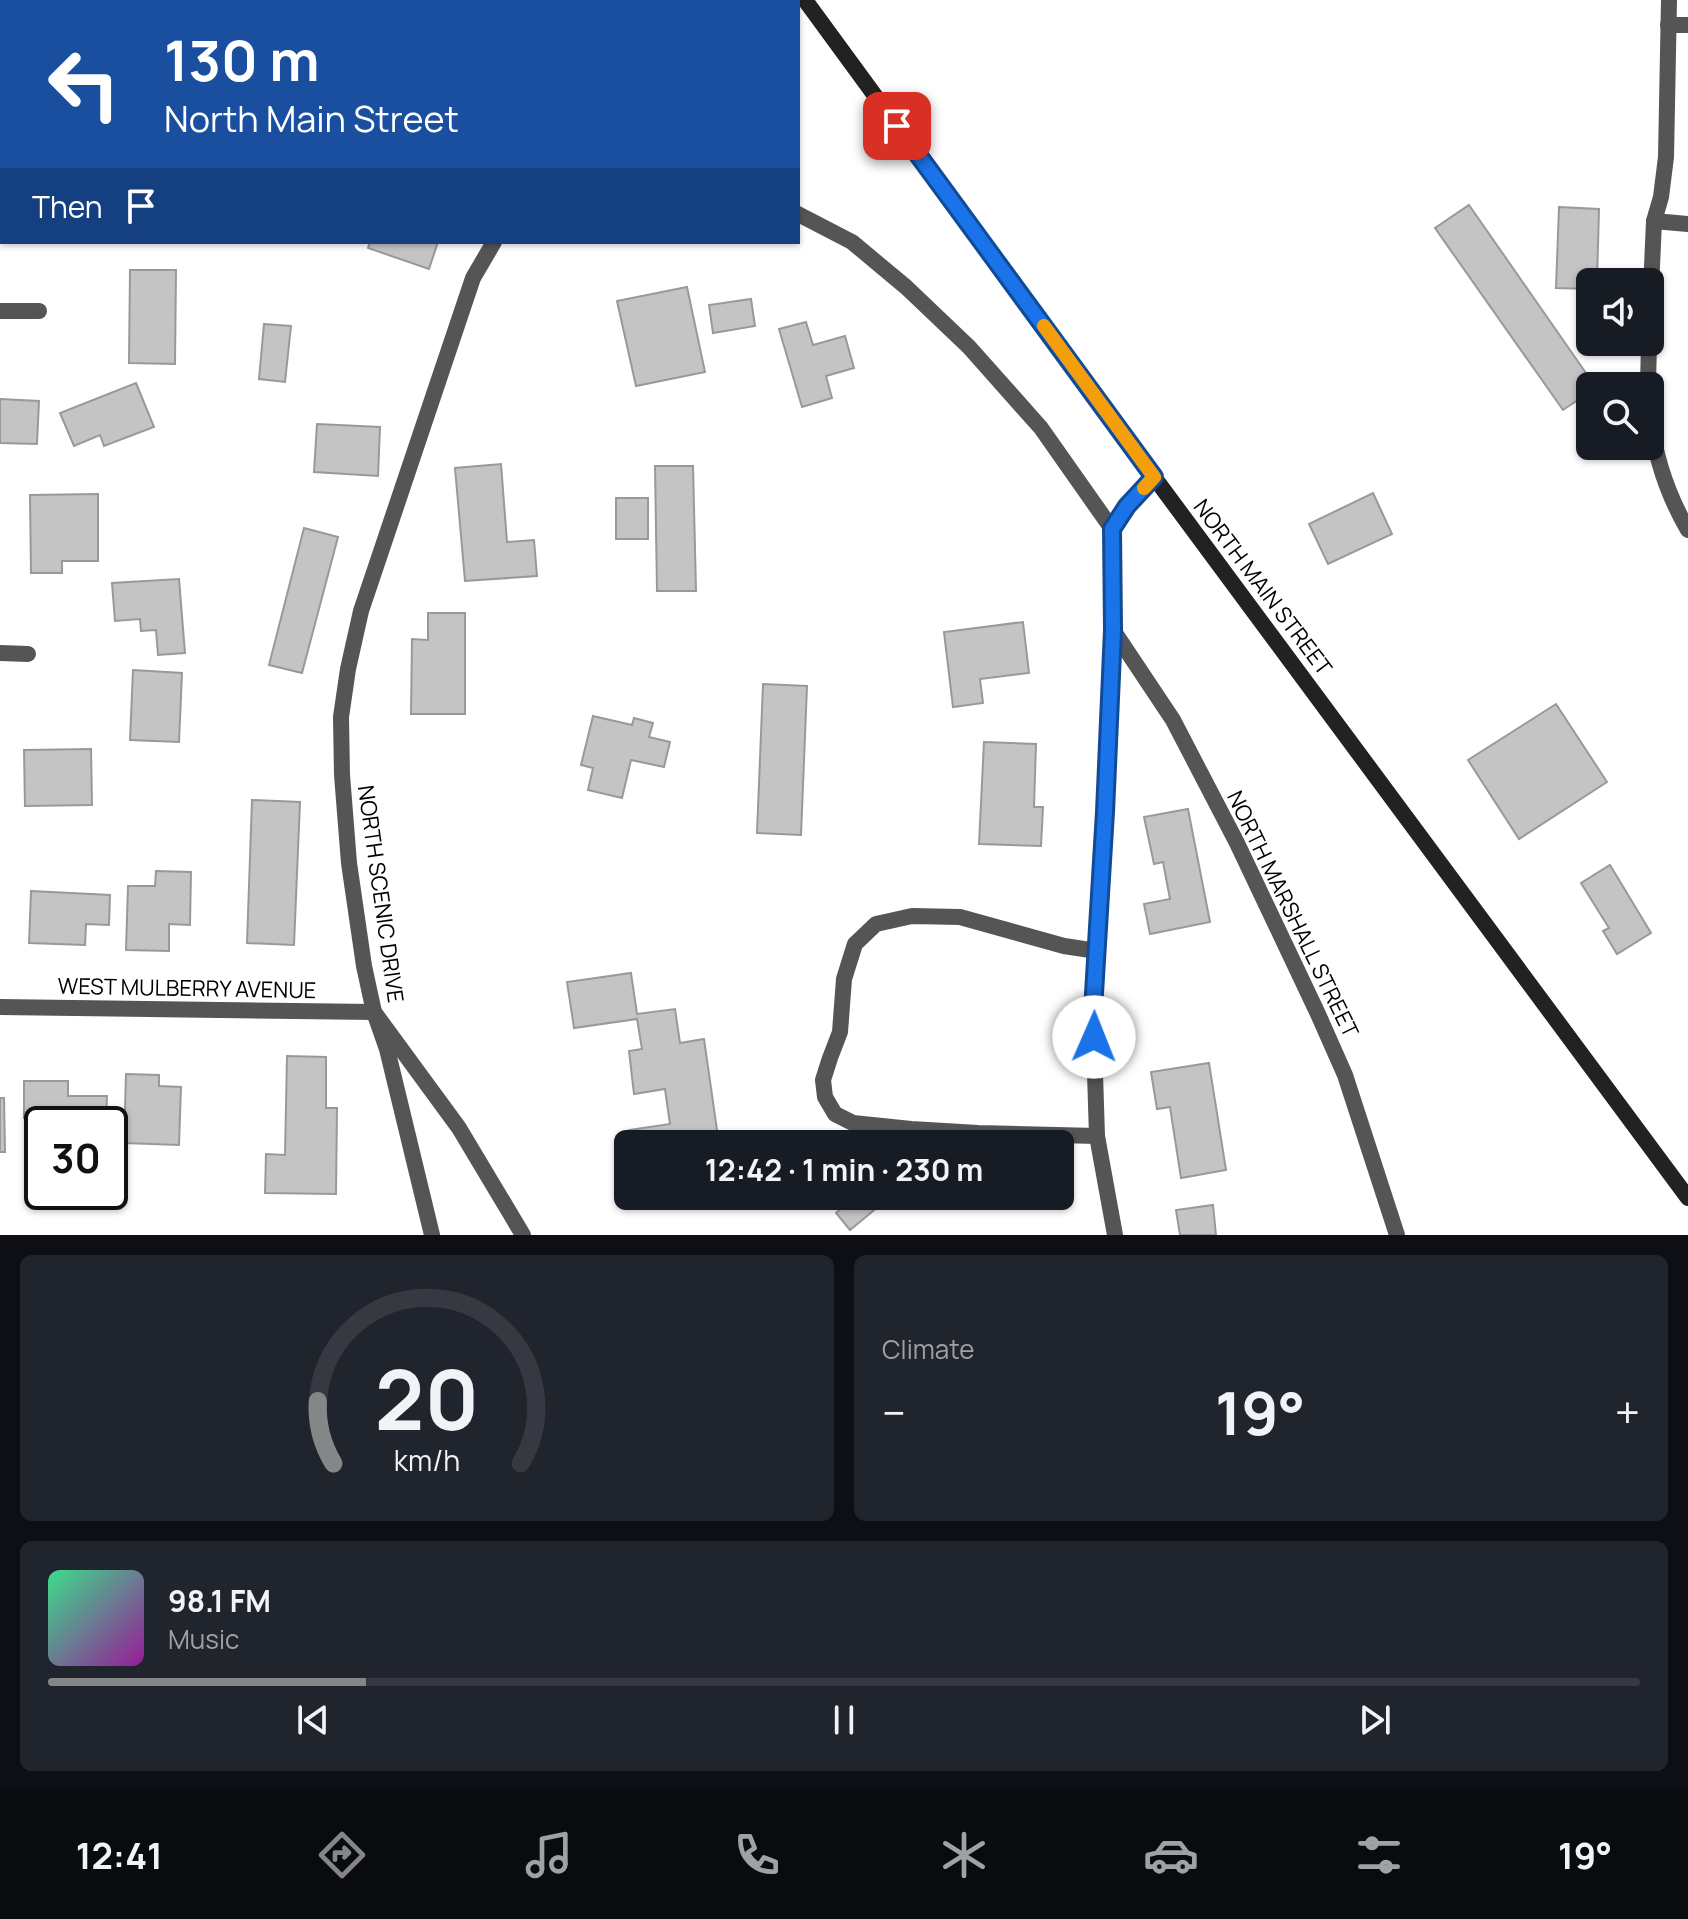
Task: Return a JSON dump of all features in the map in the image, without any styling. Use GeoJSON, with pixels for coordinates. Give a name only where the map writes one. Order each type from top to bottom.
{"type":"FeatureCollection","features":[{"type":"Feature","properties":{"kind":"main road","name":"NORTH MAIN STREET"},"geometry":{"type":"LineString","coordinates":[[805,0],[1688,1198]]}},
{"type":"Feature","properties":{"kind":"street"},"geometry":{"type":"LineString","coordinates":[[1652,268],[1654,221],[1661,197],[1666,157],[1669,0]]}},
{"type":"Feature","properties":{"kind":"street"},"geometry":{"type":"LineString","coordinates":[[1668,25],[1688,25]]}},
{"type":"Feature","properties":{"kind":"street"},"geometry":{"type":"LineString","coordinates":[[800,215],[852,242],[906,287],[969,347],[1041,428],[1112,529]]}},
{"type":"Feature","properties":{"kind":"street"},"geometry":{"type":"LineString","coordinates":[[1654,221],[1688,224]]}},
{"type":"Feature","properties":{"kind":"street","name":"NORTH SCENIC DRIVE"},"geometry":{"type":"LineString","coordinates":[[432,1235],[364,966],[349,863],[341,717],[361,611],[467,294],[491,244]]}},
{"type":"Feature","properties":{"kind":"street"},"geometry":{"type":"LineString","coordinates":[[0,311],[39,311]]}},
{"type":"Feature","properties":{"kind":"street"},"geometry":{"type":"LineString","coordinates":[[1657,460],[1688,530]]}},
{"type":"Feature","properties":{"kind":"street"},"geometry":{"type":"LineString","coordinates":[[1115,1235],[1097,1136],[1093,1010],[1113,630],[1112,529],[1127,506],[1154,477]]}},
{"type":"Feature","properties":{"kind":"street","name":"NORTH MARSHALL STREET"},"geometry":{"type":"LineString","coordinates":[[1113,630],[1173,720],[1237,843],[1318,1014],[1345,1075],[1397,1235]]}},
{"type":"Feature","properties":{"kind":"street"},"geometry":{"type":"LineString","coordinates":[[0,653],[28,654]]}},
{"type":"Feature","properties":{"kind":"street"},"geometry":{"type":"LineString","coordinates":[[1097,951],[1064,946],[960,917],[912,916],[876,924],[855,944],[844,979],[840,1032],[823,1080],[825,1097],[835,1114],[853,1123],[924,1130],[1097,1136]]}},
{"type":"Feature","properties":{"kind":"street","name":"WEST MULBERRY AVENUE"},"geometry":{"type":"LineString","coordinates":[[0,1007],[374,1012]]}},
{"type":"Feature","properties":{"kind":"street"},"geometry":{"type":"LineString","coordinates":[[374,1012],[459,1128],[523,1235]]}},
{"type":"Feature","properties":{"kind":"building"},"geometry":{"type":"Polygon","coordinates":[[[1469,205],[1585,372],[1576,372],[1576,401],[1563,410],[1435,228],[1469,205]]]}},
{"type":"Feature","properties":{"kind":"building"},"geometry":{"type":"Polygon","coordinates":[[[1559,207],[1599,209],[1597,268],[1576,268],[1576,289],[1556,288],[1559,207]]]}},
{"type":"Feature","properties":{"kind":"building"},"geometry":{"type":"Polygon","coordinates":[[[369,244],[437,244],[429,269],[368,248],[369,244]]]}},
{"type":"Feature","properties":{"kind":"building"},"geometry":{"type":"Polygon","coordinates":[[[130,270],[176,270],[175,364],[129,363],[130,270]]]}},
{"type":"Feature","properties":{"kind":"building"},"geometry":{"type":"Polygon","coordinates":[[[687,287],[705,372],[636,386],[617,301],[687,287]]]}},
{"type":"Feature","properties":{"kind":"building"},"geometry":{"type":"Polygon","coordinates":[[[751,299],[755,326],[713,333],[709,305],[751,299]]]}},
{"type":"Feature","properties":{"kind":"building"},"geometry":{"type":"Polygon","coordinates":[[[806,322],[813,345],[845,336],[854,368],[826,376],[832,398],[802,407],[779,329],[806,322]]]}},
{"type":"Feature","properties":{"kind":"building"},"geometry":{"type":"Polygon","coordinates":[[[264,324],[291,326],[285,382],[259,379],[264,324]]]}},
{"type":"Feature","properties":{"kind":"building"},"geometry":{"type":"Polygon","coordinates":[[[136,383],[154,427],[104,446],[100,435],[74,446],[60,413],[136,383]]]}},
{"type":"Feature","properties":{"kind":"building"},"geometry":{"type":"Polygon","coordinates":[[[0,399],[39,401],[37,444],[0,443],[0,399]]]}},
{"type":"Feature","properties":{"kind":"building"},"geometry":{"type":"Polygon","coordinates":[[[317,424],[380,427],[378,476],[314,472],[317,424]]]}},
{"type":"Feature","properties":{"kind":"building"},"geometry":{"type":"Polygon","coordinates":[[[501,464],[507,542],[534,540],[537,576],[465,581],[455,468],[501,464]]]}},
{"type":"Feature","properties":{"kind":"building"},"geometry":{"type":"Polygon","coordinates":[[[655,466],[693,466],[696,591],[657,591],[655,466]]]}},
{"type":"Feature","properties":{"kind":"building"},"geometry":{"type":"Polygon","coordinates":[[[1373,493],[1392,534],[1328,564],[1309,524],[1373,493]]]}},
{"type":"Feature","properties":{"kind":"building"},"geometry":{"type":"Polygon","coordinates":[[[98,494],[98,561],[62,561],[62,573],[31,573],[30,495],[98,494]]]}},
{"type":"Feature","properties":{"kind":"building"},"geometry":{"type":"Polygon","coordinates":[[[616,498],[648,498],[648,539],[616,539],[616,498]]]}},
{"type":"Feature","properties":{"kind":"building"},"geometry":{"type":"Polygon","coordinates":[[[304,528],[338,537],[302,673],[269,665],[304,528]]]}},
{"type":"Feature","properties":{"kind":"building"},"geometry":{"type":"Polygon","coordinates":[[[179,579],[185,653],[158,655],[156,630],[141,631],[140,619],[115,621],[112,583],[179,579]]]}},
{"type":"Feature","properties":{"kind":"building"},"geometry":{"type":"Polygon","coordinates":[[[428,613],[465,613],[465,714],[411,714],[412,639],[428,640],[428,613]]]}},
{"type":"Feature","properties":{"kind":"building"},"geometry":{"type":"Polygon","coordinates":[[[1023,622],[1029,673],[980,679],[983,703],[953,707],[944,632],[1023,622]]]}},
{"type":"Feature","properties":{"kind":"building"},"geometry":{"type":"Polygon","coordinates":[[[133,670],[182,673],[179,742],[130,740],[133,670]]]}},
{"type":"Feature","properties":{"kind":"building"},"geometry":{"type":"Polygon","coordinates":[[[763,684],[807,686],[801,835],[757,833],[763,684]]]}},
{"type":"Feature","properties":{"kind":"building"},"geometry":{"type":"Polygon","coordinates":[[[1556,704],[1607,782],[1519,839],[1468,760],[1556,704]]]}},
{"type":"Feature","properties":{"kind":"building"},"geometry":{"type":"Polygon","coordinates":[[[593,716],[632,725],[634,718],[653,723],[649,737],[670,742],[664,767],[631,760],[622,798],[588,790],[593,768],[581,765],[593,716]]]}},
{"type":"Feature","properties":{"kind":"building"},"geometry":{"type":"Polygon","coordinates":[[[984,742],[1036,744],[1034,807],[1043,807],[1041,846],[979,844],[984,742]]]}},
{"type":"Feature","properties":{"kind":"building"},"geometry":{"type":"Polygon","coordinates":[[[91,749],[92,805],[25,806],[24,750],[91,749]]]}},
{"type":"Feature","properties":{"kind":"building"},"geometry":{"type":"Polygon","coordinates":[[[252,800],[300,802],[294,945],[247,943],[252,800]]]}},
{"type":"Feature","properties":{"kind":"building"},"geometry":{"type":"Polygon","coordinates":[[[1188,809],[1210,922],[1150,934],[1144,904],[1170,899],[1163,862],[1154,864],[1144,817],[1188,809]]]}},
{"type":"Feature","properties":{"kind":"building"},"geometry":{"type":"Polygon","coordinates":[[[1610,865],[1651,933],[1617,954],[1603,931],[1609,928],[1581,883],[1610,865]]]}},
{"type":"Feature","properties":{"kind":"building"},"geometry":{"type":"Polygon","coordinates":[[[156,871],[191,872],[190,925],[169,924],[169,951],[126,950],[128,886],[155,886],[156,871]]]}},
{"type":"Feature","properties":{"kind":"building"},"geometry":{"type":"Polygon","coordinates":[[[31,891],[110,895],[109,925],[86,924],[85,945],[29,943],[31,891]]]}},
{"type":"Feature","properties":{"kind":"building"},"geometry":{"type":"Polygon","coordinates":[[[631,973],[637,1014],[675,1009],[680,1043],[704,1039],[717,1130],[629,1130],[670,1124],[665,1089],[634,1094],[629,1051],[642,1049],[637,1019],[574,1028],[567,982],[631,973]]]}},
{"type":"Feature","properties":{"kind":"building"},"geometry":{"type":"Polygon","coordinates":[[[287,1056],[326,1057],[326,1108],[337,1108],[336,1194],[265,1193],[266,1154],[285,1155],[287,1056]]]}},
{"type":"Feature","properties":{"kind":"building"},"geometry":{"type":"Polygon","coordinates":[[[1209,1063],[1226,1170],[1181,1178],[1170,1107],[1157,1109],[1151,1072],[1209,1063]]]}},
{"type":"Feature","properties":{"kind":"building"},"geometry":{"type":"Polygon","coordinates":[[[126,1074],[159,1075],[159,1086],[181,1087],[179,1145],[128,1143],[128,1106],[125,1106],[126,1074]]]}},
{"type":"Feature","properties":{"kind":"building"},"geometry":{"type":"Polygon","coordinates":[[[24,1081],[68,1081],[68,1096],[107,1096],[107,1106],[24,1106],[24,1081]]]}},
{"type":"Feature","properties":{"kind":"building"},"geometry":{"type":"Polygon","coordinates":[[[0,1098],[4,1098],[5,1152],[0,1152],[0,1098]]]}},
{"type":"Feature","properties":{"kind":"building"},"geometry":{"type":"Polygon","coordinates":[[[1213,1205],[1216,1235],[1180,1235],[1176,1210],[1213,1205]]]}},
{"type":"Feature","properties":{"kind":"building"},"geometry":{"type":"Polygon","coordinates":[[[840,1210],[874,1210],[850,1230],[836,1213],[840,1210]]]}},
{"type":"Feature","properties":{"kind":"slow traffic"},"geometry":{"type":"LineString","coordinates":[[1044,326],[1154,477],[1144,488]]}},
{"type":"Feature","properties":{"kind":"route"},"geometry":{"type":"LineString","coordinates":[[897,126],[1154,477],[1127,506],[1112,529],[1113,630],[1094,1037]]}}]}
